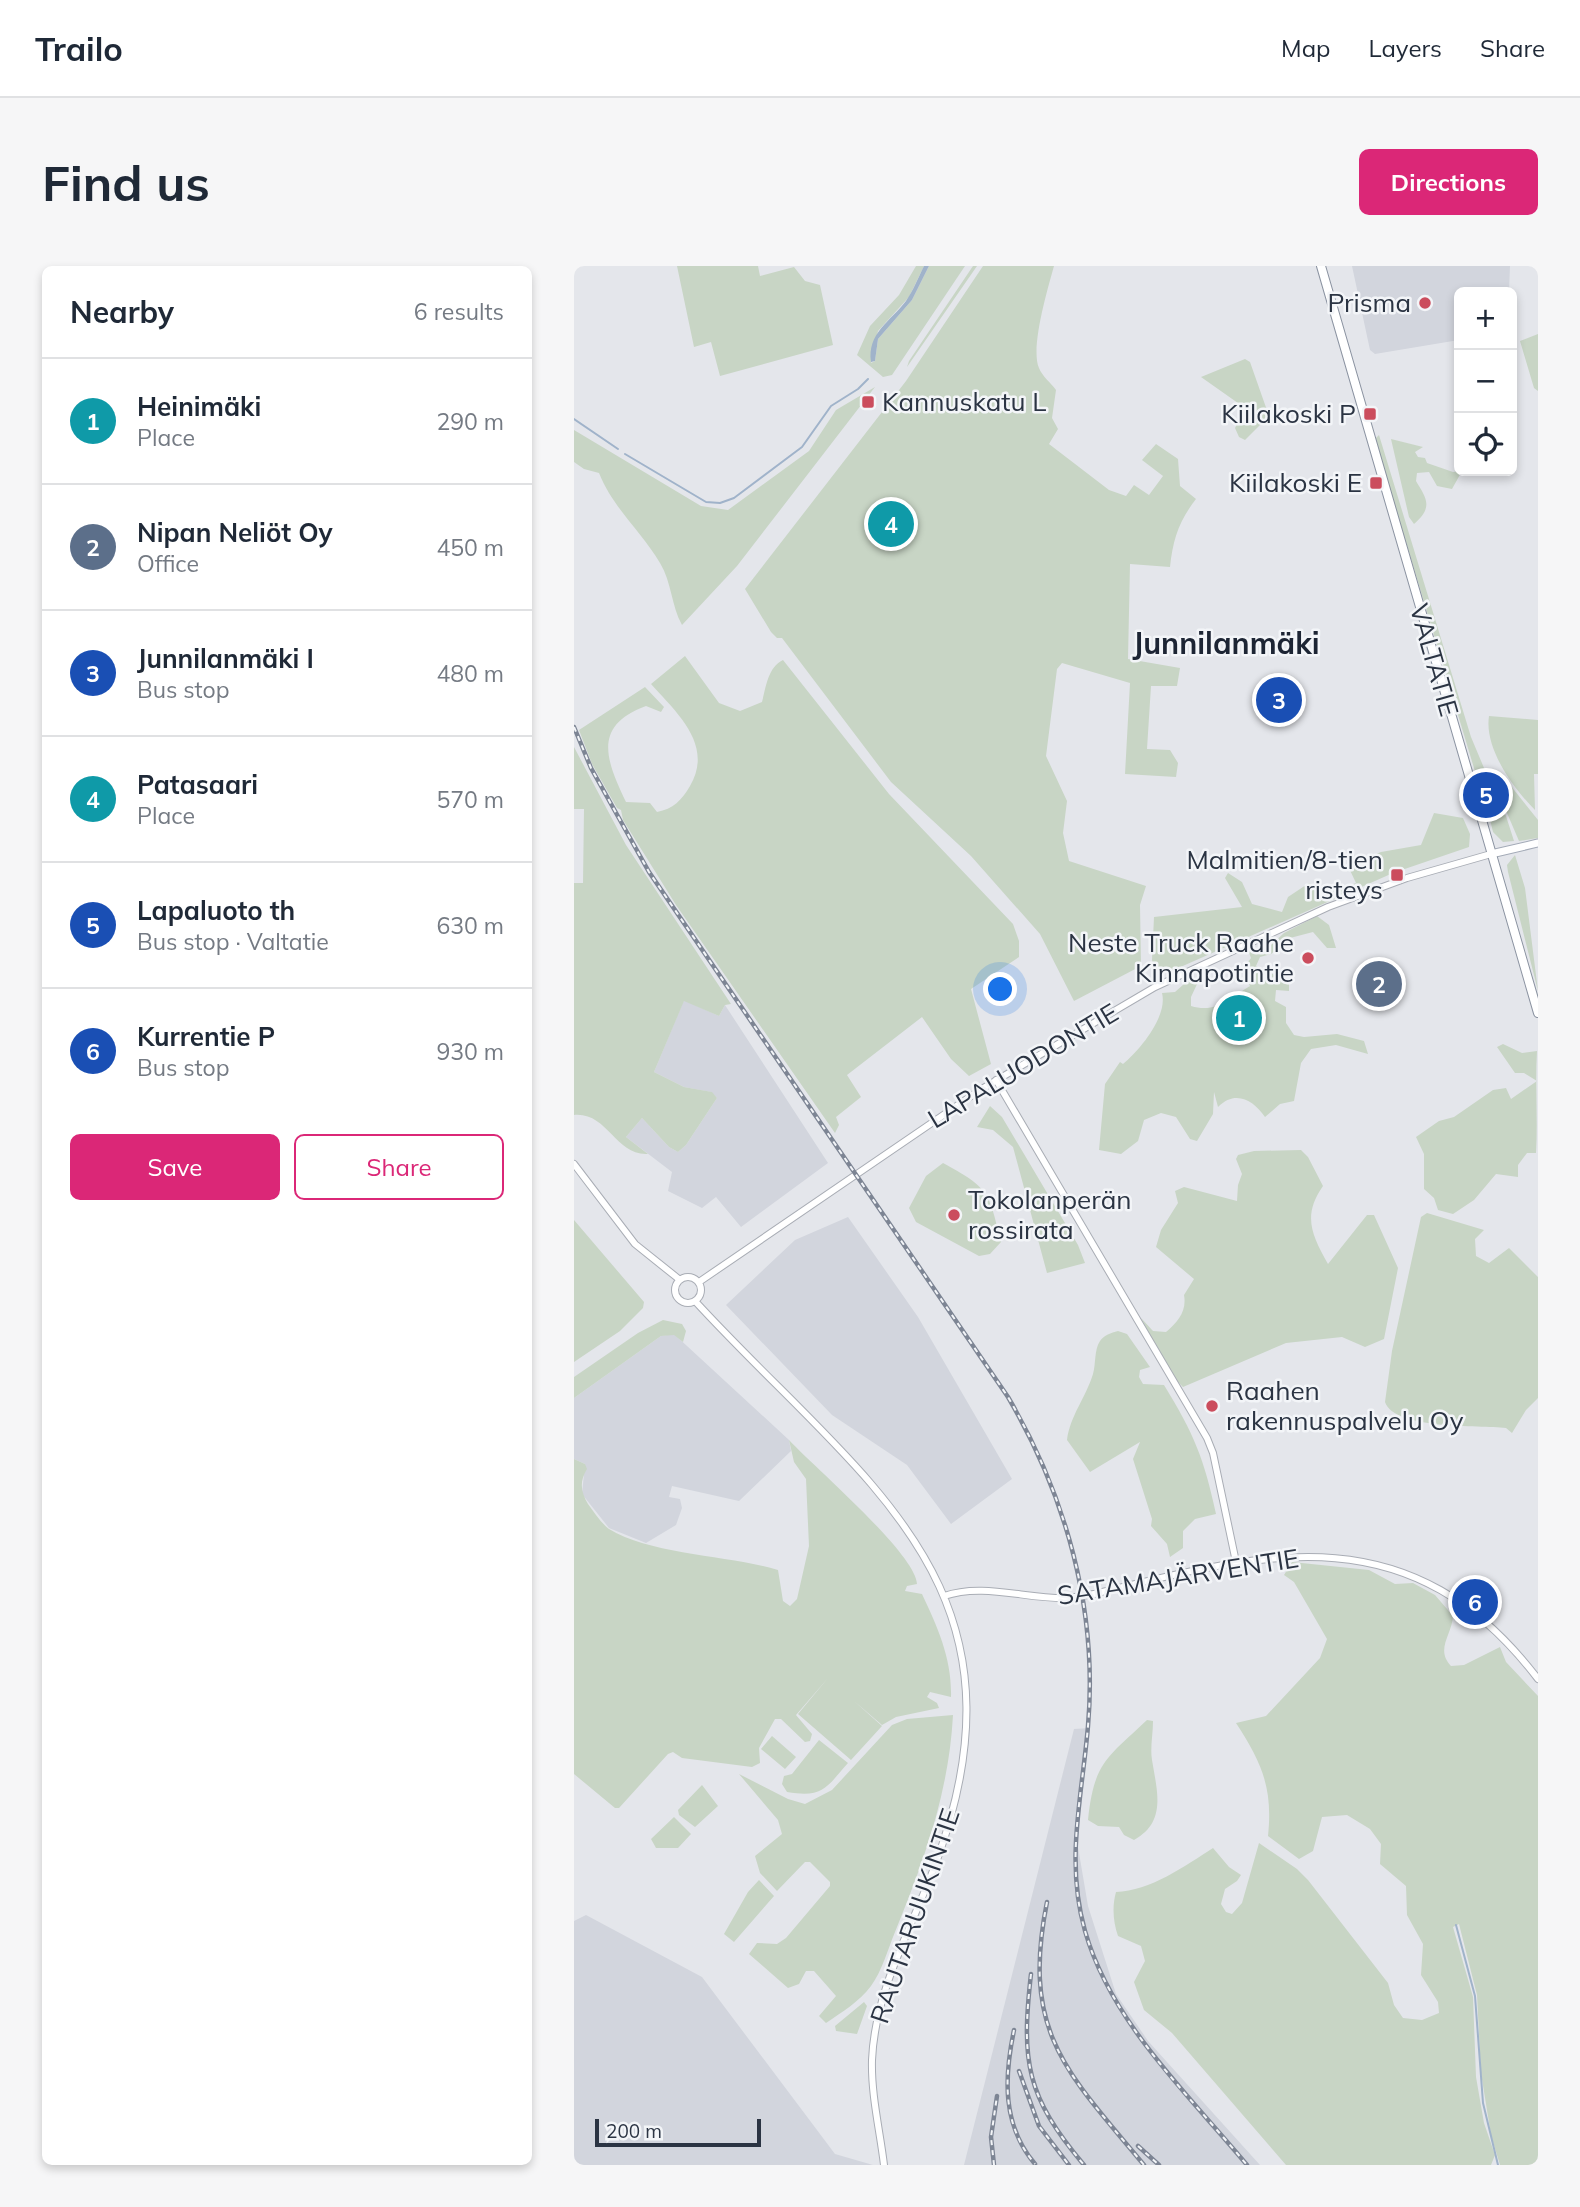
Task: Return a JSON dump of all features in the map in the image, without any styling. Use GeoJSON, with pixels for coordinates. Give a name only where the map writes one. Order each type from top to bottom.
{"type":"FeatureCollection","features":[{"type":"Feature","properties":{"kind":"highway","name":"VALTATIE"},"geometry":{"type":"LineString","coordinates":[[1319,266],[1538,1013]]}},
{"type":"Feature","properties":{"kind":"main road"},"geometry":{"type":"LineString","coordinates":[[1491,854],[1538,843]]}},
{"type":"Feature","properties":{"kind":"main road","name":"LAPALUODONTIE"},"geometry":{"type":"LineString","coordinates":[[699,1282],[996,1080],[1155,987],[1273,931],[1395,882],[1491,854]]}},
{"type":"Feature","properties":{"kind":"main road"},"geometry":{"type":"LineString","coordinates":[[996,1080],[1206,1438],[1213,1453],[1236,1562]]}},
{"type":"Feature","properties":{"kind":"main road"},"geometry":{"type":"LineString","coordinates":[[574,1164],[598,1199],[635,1244],[680,1280],[692,1278],[699,1282],[701,1290],[695,1301],[683,1302],[678,1296],[676,1288],[680,1280]]}},
{"type":"Feature","properties":{"kind":"main road","name":"RAUTARUUKINTIE"},"geometry":{"type":"LineString","coordinates":[[695,1301],[818,1423],[900,1517],[944,1596],[961,1650],[966,1680],[967,1727],[958,1784],[940,1852],[889,1978],[877,2021],[872,2069],[884,2165]]}},
{"type":"Feature","properties":{"kind":"main road","name":"SATAMAJÄRVENTIE"},"geometry":{"type":"LineString","coordinates":[[944,1596],[958,1591],[979,1590],[1069,1598],[1236,1562],[1285,1556],[1346,1558],[1416,1577],[1447,1593],[1498,1633],[1538,1679]]}},
{"type":"Feature","properties":{"kind":"shaded area"},"geometry":{"type":"Polygon","coordinates":[[[1352,266],[1510,266],[1509,287],[1454,287],[1454,341],[1375,354],[1370,350],[1352,266]]]}},
{"type":"Feature","properties":{"kind":"shaded area"},"geometry":{"type":"Polygon","coordinates":[[[684,1000],[719,1016],[725,1005],[828,1163],[741,1227],[716,1197],[702,1208],[668,1191],[672,1172],[626,1137],[642,1118],[669,1147],[678,1152],[686,1145],[717,1098],[711,1092],[684,1087],[654,1072],[684,1000]]]}},
{"type":"Feature","properties":{"kind":"shaded area"},"geometry":{"type":"Polygon","coordinates":[[[848,1217],[918,1317],[1012,1479],[951,1524],[907,1465],[832,1415],[726,1305],[795,1240],[848,1217]]]}},
{"type":"Feature","properties":{"kind":"shaded area"},"geometry":{"type":"Polygon","coordinates":[[[674,1334],[789,1440],[791,1451],[739,1501],[672,1486],[669,1497],[680,1499],[682,1508],[676,1525],[646,1543],[609,1528],[582,1494],[585,1464],[574,1459],[574,1398],[661,1336],[674,1334]]]}},
{"type":"Feature","properties":{"kind":"shaded area"},"geometry":{"type":"Polygon","coordinates":[[[1090,1728],[1077,1841],[1088,1906],[1116,1994],[1148,2041],[1260,2165],[964,2165],[1074,1729],[1090,1728]]]}},
{"type":"Feature","properties":{"kind":"shaded area"},"geometry":{"type":"Polygon","coordinates":[[[586,1915],[702,1977],[835,2154],[873,2165],[574,2165],[574,1921],[586,1915]]]}},
{"type":"Feature","properties":{"kind":"green space"},"geometry":{"type":"Polygon","coordinates":[[[677,266],[758,266],[760,276],[794,267],[805,281],[820,285],[833,345],[720,376],[711,342],[694,347],[677,266]]]}},
{"type":"Feature","properties":{"kind":"green space"},"geometry":{"type":"Polygon","coordinates":[[[916,266],[924,266],[909,297],[878,331],[871,363],[875,361],[878,339],[912,300],[929,266],[965,266],[892,375],[883,377],[857,355],[870,326],[899,295],[916,266]]]}},
{"type":"Feature","properties":{"kind":"green space"},"geometry":{"type":"Polygon","coordinates":[[[973,266],[977,266],[907,367],[909,361],[973,266]]]}},
{"type":"Feature","properties":{"kind":"green space"},"geometry":{"type":"Polygon","coordinates":[[[983,266],[1054,266],[1037,347],[1039,368],[1056,390],[1052,418],[1058,429],[1049,444],[1109,490],[1126,496],[1134,485],[1149,495],[1163,476],[1142,460],[1156,444],[1178,459],[1180,486],[1196,499],[1178,531],[1170,567],[1130,564],[1128,659],[1180,668],[1177,686],[1151,686],[1147,749],[1170,750],[1178,763],[1176,777],[1125,774],[1130,683],[1062,663],[1057,669],[1046,756],[1067,801],[1063,833],[1069,861],[1146,886],[1140,905],[1141,966],[1074,1001],[1040,934],[971,856],[891,782],[782,638],[777,638],[771,632],[745,589],[906,381],[983,266]]]}},
{"type":"Feature","properties":{"kind":"green space"},"geometry":{"type":"Polygon","coordinates":[[[1538,334],[1538,391],[1534,388],[1520,341],[1538,334]]]}},
{"type":"Feature","properties":{"kind":"green space"},"geometry":{"type":"Polygon","coordinates":[[[1245,359],[1250,362],[1269,416],[1245,440],[1239,437],[1235,428],[1245,408],[1201,377],[1245,359]]]}},
{"type":"Feature","properties":{"kind":"green space"},"geometry":{"type":"Polygon","coordinates":[[[875,387],[737,566],[682,625],[664,571],[652,551],[619,508],[599,473],[584,469],[574,462],[574,430],[701,506],[728,510],[809,451],[836,410],[875,387]]]}},
{"type":"Feature","properties":{"kind":"green space"},"geometry":{"type":"Polygon","coordinates":[[[1379,435],[1471,737],[1492,787],[1486,793],[1480,788],[1375,439],[1379,435]]]}},
{"type":"Feature","properties":{"kind":"green space"},"geometry":{"type":"Polygon","coordinates":[[[1391,439],[1423,447],[1415,452],[1418,457],[1425,458],[1427,463],[1454,472],[1454,476],[1459,476],[1452,489],[1437,486],[1429,472],[1417,473],[1416,481],[1425,498],[1426,507],[1414,524],[1409,517],[1391,439]]]}},
{"type":"Feature","properties":{"kind":"green space"},"geometry":{"type":"Polygon","coordinates":[[[685,656],[719,703],[740,711],[762,702],[771,672],[783,660],[889,794],[1013,924],[1019,941],[1019,957],[971,989],[991,1064],[969,1076],[951,1059],[922,1017],[847,1075],[861,1097],[836,1117],[839,1125],[835,1133],[676,905],[623,820],[621,810],[617,808],[592,764],[579,730],[645,687],[664,707],[661,712],[646,706],[629,714],[617,724],[608,746],[609,758],[626,802],[650,803],[657,812],[672,806],[690,786],[698,757],[689,730],[651,684],[685,656]]]}},
{"type":"Feature","properties":{"kind":"green space"},"geometry":{"type":"Polygon","coordinates":[[[1489,716],[1538,720],[1538,774],[1534,774],[1535,810],[1502,767],[1491,741],[1489,716]]]}},
{"type":"Feature","properties":{"kind":"green space"},"geometry":{"type":"Polygon","coordinates":[[[574,747],[626,845],[731,1004],[725,1005],[719,1016],[684,1001],[654,1072],[684,1087],[712,1092],[717,1098],[686,1145],[678,1152],[669,1147],[642,1118],[626,1137],[648,1154],[627,1148],[595,1120],[574,1115],[574,883],[583,883],[584,809],[574,809],[574,747]]]}},
{"type":"Feature","properties":{"kind":"green space"},"geometry":{"type":"Polygon","coordinates":[[[1497,773],[1503,776],[1538,820],[1538,838],[1519,841],[1492,778],[1497,773]]]}},
{"type":"Feature","properties":{"kind":"green space"},"geometry":{"type":"Polygon","coordinates":[[[1494,794],[1506,816],[1514,841],[1503,842],[1493,832],[1485,799],[1494,794]]]}},
{"type":"Feature","properties":{"kind":"green space"},"geometry":{"type":"Polygon","coordinates":[[[1434,813],[1463,818],[1470,834],[1469,847],[1393,873],[1167,973],[1156,973],[1152,960],[1154,917],[1242,907],[1225,878],[1228,873],[1242,882],[1252,904],[1282,912],[1288,897],[1309,883],[1326,894],[1356,883],[1348,866],[1381,852],[1421,845],[1434,813]]]}},
{"type":"Feature","properties":{"kind":"green space"},"geometry":{"type":"Polygon","coordinates":[[[1515,855],[1525,888],[1538,991],[1508,872],[1507,865],[1515,855]]]}},
{"type":"Feature","properties":{"kind":"green space"},"geometry":{"type":"Polygon","coordinates":[[[1317,916],[1329,925],[1336,948],[1327,948],[1313,932],[1290,938],[1271,954],[1260,957],[1256,966],[1289,982],[1289,991],[1276,990],[1275,1001],[1286,1007],[1286,1023],[1294,1035],[1304,1037],[1337,1034],[1364,1041],[1368,1054],[1336,1045],[1311,1049],[1301,1063],[1294,1101],[1280,1104],[1265,1117],[1256,1106],[1244,1099],[1231,1099],[1218,1107],[1214,1092],[1213,1114],[1197,1141],[1190,1139],[1176,1117],[1161,1113],[1144,1120],[1138,1141],[1121,1154],[1099,1150],[1105,1084],[1120,1062],[1123,1064],[1130,1058],[1151,1032],[1161,1012],[1162,993],[1175,992],[1193,976],[1198,982],[1191,997],[1191,1006],[1209,1008],[1223,1003],[1250,986],[1245,972],[1251,958],[1248,950],[1271,945],[1284,933],[1317,916]]]}},
{"type":"Feature","properties":{"kind":"green space"},"geometry":{"type":"Polygon","coordinates":[[[1503,1044],[1522,1053],[1537,1051],[1536,1081],[1524,1073],[1515,1073],[1497,1047],[1503,1044]]]}},
{"type":"Feature","properties":{"kind":"green space"},"geometry":{"type":"Polygon","coordinates":[[[1536,1081],[1536,1153],[1527,1153],[1518,1165],[1518,1177],[1496,1174],[1474,1200],[1453,1214],[1438,1210],[1434,1198],[1424,1189],[1424,1154],[1416,1137],[1439,1121],[1454,1117],[1493,1090],[1506,1088],[1511,1099],[1536,1081]]]}},
{"type":"Feature","properties":{"kind":"green space"},"geometry":{"type":"Polygon","coordinates":[[[990,1106],[1002,1117],[1078,1245],[1085,1263],[1047,1273],[1013,1147],[993,1130],[977,1127],[990,1106]]]}},
{"type":"Feature","properties":{"kind":"green space"},"geometry":{"type":"Polygon","coordinates":[[[1301,1150],[1308,1157],[1323,1186],[1311,1216],[1314,1234],[1328,1264],[1367,1215],[1374,1215],[1398,1268],[1384,1339],[1365,1347],[1342,1337],[1286,1343],[1183,1387],[1172,1376],[1141,1318],[1153,1331],[1166,1332],[1181,1316],[1184,1295],[1194,1279],[1156,1247],[1161,1230],[1178,1203],[1175,1191],[1184,1187],[1237,1201],[1242,1174],[1236,1159],[1238,1155],[1254,1151],[1301,1150]]]}},
{"type":"Feature","properties":{"kind":"green space","name":"Tokolanperän rossirata"},"geometry":{"type":"Polygon","coordinates":[[[943,1163],[970,1179],[985,1193],[990,1202],[1001,1242],[990,1254],[979,1256],[916,1222],[909,1208],[926,1176],[943,1163]]]}},
{"type":"Feature","properties":{"kind":"green space"},"geometry":{"type":"Polygon","coordinates":[[[1427,1213],[1484,1230],[1475,1239],[1476,1256],[1489,1263],[1509,1248],[1538,1277],[1538,1398],[1526,1410],[1512,1433],[1506,1428],[1420,1422],[1392,1411],[1385,1402],[1392,1351],[1421,1217],[1427,1213]]]}},
{"type":"Feature","properties":{"kind":"green space"},"geometry":{"type":"Polygon","coordinates":[[[574,1220],[644,1302],[643,1308],[620,1331],[574,1362],[574,1220]]]}},
{"type":"Feature","properties":{"kind":"green space"},"geometry":{"type":"Polygon","coordinates":[[[663,1320],[682,1324],[686,1331],[683,1342],[674,1335],[661,1336],[574,1398],[574,1377],[638,1333],[663,1320]]]}},
{"type":"Feature","properties":{"kind":"green space"},"geometry":{"type":"Polygon","coordinates":[[[1118,1331],[1127,1334],[1150,1367],[1140,1370],[1139,1377],[1143,1384],[1164,1385],[1174,1402],[1197,1447],[1212,1494],[1216,1514],[1195,1519],[1183,1531],[1183,1548],[1170,1557],[1167,1544],[1151,1526],[1152,1519],[1133,1459],[1140,1442],[1090,1472],[1067,1440],[1071,1423],[1093,1374],[1098,1345],[1106,1336],[1118,1331]]]}},
{"type":"Feature","properties":{"kind":"green space"},"geometry":{"type":"Polygon","coordinates":[[[789,1440],[883,1532],[912,1570],[917,1584],[907,1586],[905,1591],[922,1594],[933,1619],[949,1670],[951,1697],[930,1692],[927,1697],[937,1703],[939,1708],[896,1717],[882,1725],[854,1701],[882,1726],[851,1760],[798,1714],[828,1678],[796,1715],[812,1734],[810,1741],[805,1742],[781,1719],[775,1719],[759,1748],[760,1763],[752,1767],[682,1758],[673,1752],[668,1754],[619,1808],[615,1808],[574,1774],[574,1459],[585,1464],[587,1469],[582,1491],[588,1504],[609,1529],[647,1544],[778,1570],[783,1601],[790,1606],[797,1599],[809,1546],[806,1479],[794,1462],[789,1440]]]}},
{"type":"Feature","properties":{"kind":"green space"},"geometry":{"type":"Polygon","coordinates":[[[1292,1562],[1369,1570],[1395,1584],[1413,1583],[1435,1595],[1453,1616],[1444,1648],[1446,1660],[1451,1666],[1464,1665],[1500,1647],[1506,1662],[1538,1696],[1538,2165],[1500,2165],[1491,2135],[1481,2073],[1477,1995],[1459,1924],[1453,1927],[1473,1997],[1476,2077],[1484,2123],[1495,2155],[1491,2165],[1286,2165],[1172,2033],[1144,2010],[1134,1982],[1145,1961],[1141,1946],[1118,1936],[1114,1914],[1116,1892],[1129,1891],[1154,1882],[1213,1848],[1229,1867],[1241,1875],[1225,1889],[1221,1904],[1226,1912],[1232,1914],[1242,1903],[1259,1843],[1297,1869],[1308,1880],[1388,1983],[1394,2005],[1403,2018],[1422,2020],[1439,2013],[1438,2002],[1421,1975],[1423,1944],[1407,1915],[1406,1886],[1380,1864],[1381,1844],[1370,1829],[1347,1815],[1322,1817],[1313,1851],[1299,1859],[1268,1836],[1269,1804],[1264,1776],[1236,1723],[1266,1716],[1320,1658],[1327,1639],[1294,1582],[1284,1575],[1292,1562]]]}},
{"type":"Feature","properties":{"kind":"green space"},"geometry":{"type":"Polygon","coordinates":[[[953,1715],[951,1744],[941,1799],[916,1879],[884,1960],[866,1992],[826,2023],[819,2016],[836,1996],[814,1971],[806,1971],[799,1984],[788,1988],[749,1954],[757,1943],[777,1944],[786,1938],[830,1886],[830,1882],[810,1862],[805,1862],[777,1891],[760,1873],[755,1856],[782,1834],[778,1820],[739,1774],[788,1799],[805,1804],[832,1790],[892,1725],[907,1719],[953,1715]]]}},
{"type":"Feature","properties":{"kind":"green space"},"geometry":{"type":"Polygon","coordinates":[[[1147,1720],[1153,1721],[1151,1755],[1157,1794],[1156,1815],[1144,1833],[1134,1840],[1124,1835],[1119,1827],[1098,1826],[1088,1820],[1094,1785],[1105,1762],[1147,1720]]]}},
{"type":"Feature","properties":{"kind":"green space"},"geometry":{"type":"Polygon","coordinates":[[[772,1736],[796,1757],[785,1769],[761,1749],[772,1736]]]}},
{"type":"Feature","properties":{"kind":"green space"},"geometry":{"type":"Polygon","coordinates":[[[819,1740],[848,1763],[823,1789],[809,1794],[787,1792],[782,1784],[784,1776],[792,1774],[819,1740]]]}},
{"type":"Feature","properties":{"kind":"green space"},"geometry":{"type":"Polygon","coordinates":[[[702,1785],[718,1806],[695,1827],[679,1815],[678,1810],[702,1785]]]}},
{"type":"Feature","properties":{"kind":"green space"},"geometry":{"type":"Polygon","coordinates":[[[674,1817],[691,1834],[678,1848],[656,1848],[651,1839],[674,1817]]]}},
{"type":"Feature","properties":{"kind":"green space"},"geometry":{"type":"Polygon","coordinates":[[[759,1880],[774,1896],[734,1942],[724,1934],[748,1892],[759,1880]]]}},
{"type":"Feature","properties":{"kind":"green space"},"geometry":{"type":"Polygon","coordinates":[[[864,2002],[867,2006],[857,2034],[836,2031],[835,2026],[864,2002]]]}},
{"type":"Feature","properties":{"kind":"water"},"geometry":{"type":"Polygon","coordinates":[[[924,266],[929,266],[912,300],[878,339],[875,361],[871,362],[876,335],[906,301],[924,266]]]}},
{"type":"Feature","properties":{"kind":"waterway"},"geometry":{"type":"LineString","coordinates":[[625,454],[706,502],[720,503],[734,498],[802,447],[831,406],[858,389],[868,379]]}},
{"type":"Feature","properties":{"kind":"waterway"},"geometry":{"type":"LineString","coordinates":[[574,419],[618,449]]}},
{"type":"Feature","properties":{"kind":"waterway"},"geometry":{"type":"LineString","coordinates":[[1456,1925],[1475,1996],[1483,2103],[1498,2165]]}},
{"type":"Feature","properties":{"kind":"railway"},"geometry":{"type":"LineString","coordinates":[[574,727],[591,768],[649,872],[1008,1397],[1028,1435],[1046,1474],[1074,1555],[1088,1640],[1088,1726],[1076,1854],[1079,1905],[1085,1931],[1097,1964],[1132,2026],[1177,2084],[1247,2165]]}},
{"type":"Feature","properties":{"kind":"railway"},"geometry":{"type":"LineString","coordinates":[[1047,1902],[1041,1947],[1040,1985],[1046,2018],[1056,2047],[1092,2103],[1144,2165]]}},
{"type":"Feature","properties":{"kind":"railway"},"geometry":{"type":"LineString","coordinates":[[1031,1974],[1027,2031],[1032,2077],[1050,2118],[1084,2165]]}},
{"type":"Feature","properties":{"kind":"railway"},"geometry":{"type":"LineString","coordinates":[[1014,2030],[1008,2066],[1008,2100],[1016,2133],[1035,2164]]}},
{"type":"Feature","properties":{"kind":"railway"},"geometry":{"type":"LineString","coordinates":[[1019,2071],[1039,2126],[1069,2165]]}},
{"type":"Feature","properties":{"kind":"railway"},"geometry":{"type":"LineString","coordinates":[[994,2165],[991,2137],[997,2096]]}},
{"type":"Feature","properties":{"kind":"railway"},"geometry":{"type":"LineString","coordinates":[[1138,2146],[1159,2165]]}},
{"type":"Feature","properties":{"kind":"place","name":"Prisma"},"geometry":{"type":"Point","coordinates":[1425,303]}},
{"type":"Feature","properties":{"kind":"place","name":"Kannuskatu L"},"geometry":{"type":"Point","coordinates":[868,402]}},
{"type":"Feature","properties":{"kind":"place","name":"Kiilakoski P"},"geometry":{"type":"Point","coordinates":[1370,414]}},
{"type":"Feature","properties":{"kind":"place","name":"Kiilakoski E"},"geometry":{"type":"Point","coordinates":[1376,483]}},
{"type":"Feature","properties":{"kind":"place","name":"Patasaari"},"geometry":{"type":"Point","coordinates":[891,524]}},
{"type":"Feature","properties":{"kind":"place","name":"Junnilanmäki I"},"geometry":{"type":"Point","coordinates":[1279,700]}},
{"type":"Feature","properties":{"kind":"place","name":"Lapaluoto th"},"geometry":{"type":"Point","coordinates":[1486,795]}},
{"type":"Feature","properties":{"kind":"place","name":"Malmitien/8-tien risteys"},"geometry":{"type":"Point","coordinates":[1397,875]}},
{"type":"Feature","properties":{"kind":"place","name":"Neste Truck Raahe Kinnapotintie"},"geometry":{"type":"Point","coordinates":[1308,958]}},
{"type":"Feature","properties":{"kind":"place","name":"Nipan Neliöt Oy"},"geometry":{"type":"Point","coordinates":[1379,984]}},
{"type":"Feature","properties":{"kind":"place","name":"Heinimäki"},"geometry":{"type":"Point","coordinates":[1239,1018]}},
{"type":"Feature","properties":{"kind":"place","name":"Tokolanperän rossirata"},"geometry":{"type":"Point","coordinates":[954,1215]}},
{"type":"Feature","properties":{"kind":"place","name":"Raahen rakennuspalvelu Oy"},"geometry":{"type":"Point","coordinates":[1212,1406]}},
{"type":"Feature","properties":{"kind":"place","name":"Kurrentie P"},"geometry":{"type":"Point","coordinates":[1475,1602]}},
{"type":"Feature","properties":{"kind":"district","name":"Junnilanmäki"},"geometry":{"type":"Point","coordinates":[1226,644]}}]}
